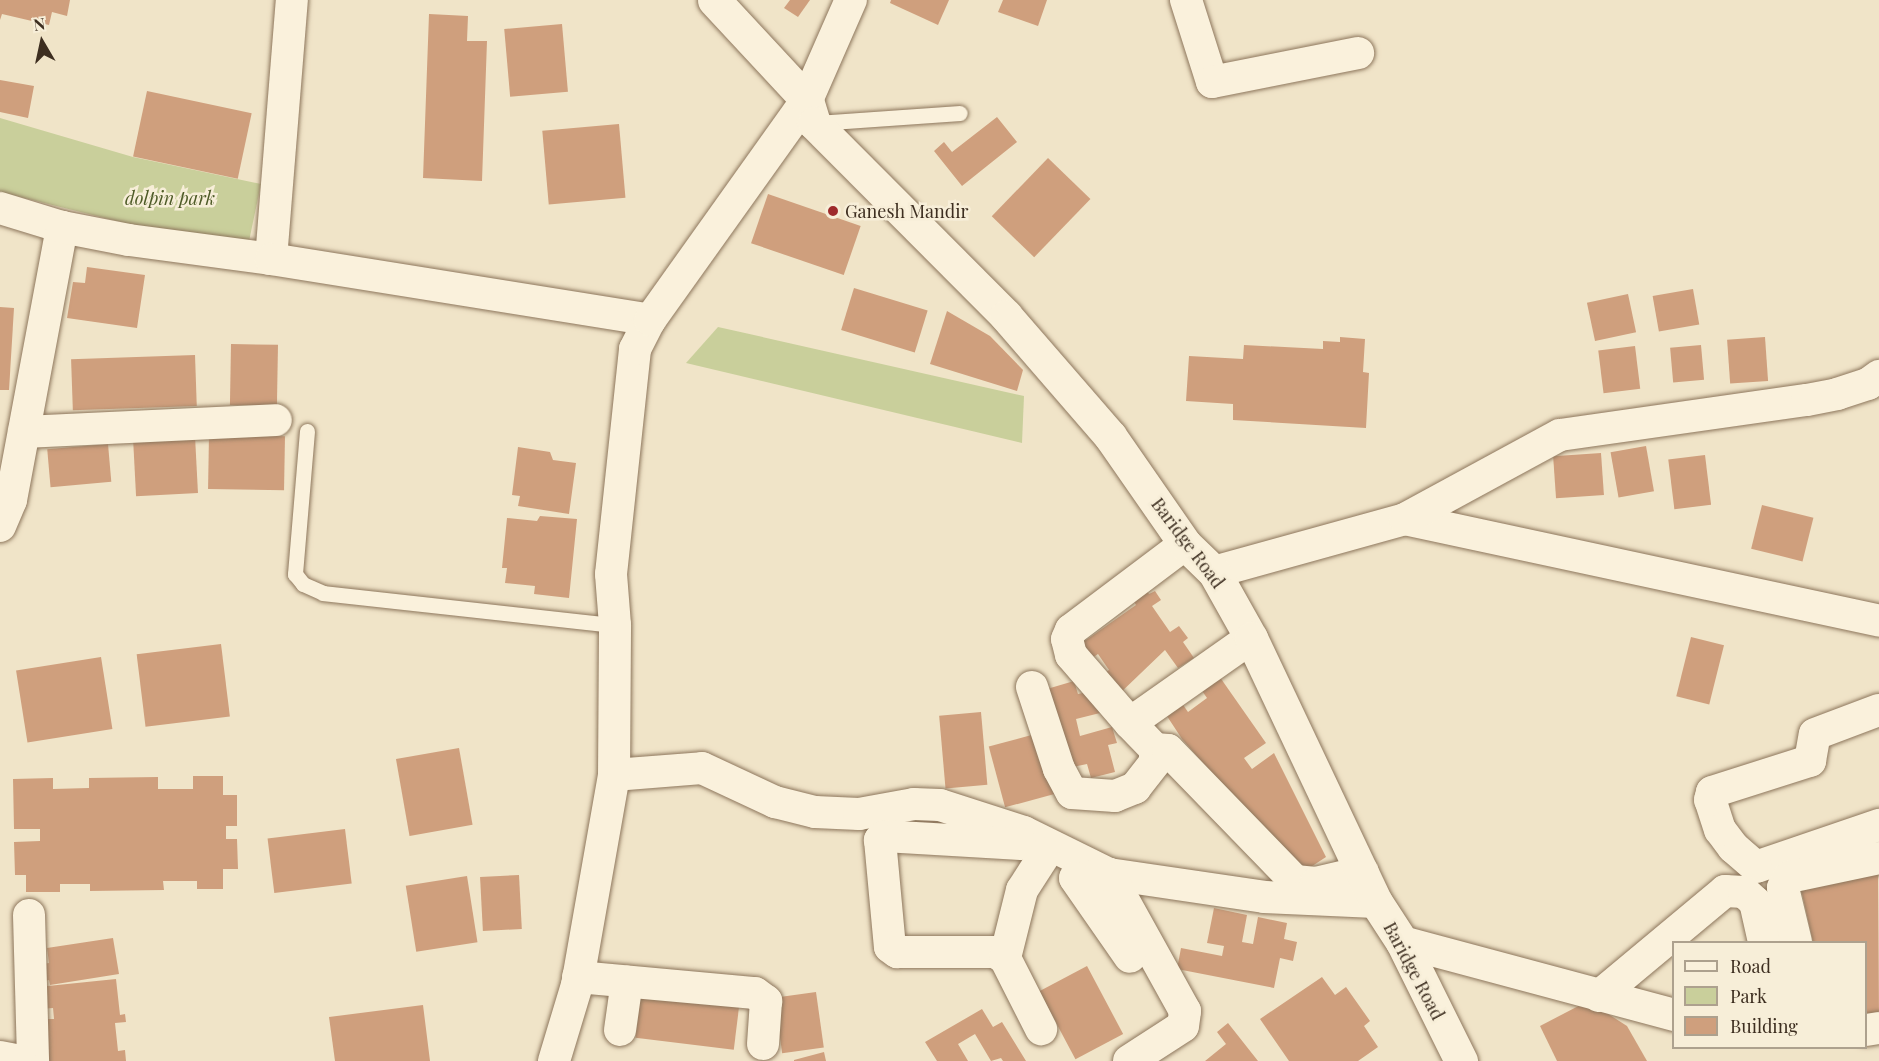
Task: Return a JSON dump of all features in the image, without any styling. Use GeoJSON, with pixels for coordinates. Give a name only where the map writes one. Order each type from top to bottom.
{"type":"FeatureCollection","features":[{"type":"Feature","properties":{"kind":"street"},"geometry":{"type":"LineString","coordinates":[[271,259],[292,0]]}},
{"type":"Feature","properties":{"kind":"street","name":"Baridge Road"},"geometry":{"type":"LineString","coordinates":[[714,0],[810,112],[1006,315],[1110,436],[1185,544],[1214,572],[1251,638],[1376,902],[1402,942],[1461,1061]]}},
{"type":"Feature","properties":{"kind":"street"},"geometry":{"type":"LineString","coordinates":[[554,1061],[578,977],[614,776],[615,625],[611,574],[635,349],[650,320],[810,112],[851,0]]}},
{"type":"Feature","properties":{"kind":"street"},"geometry":{"type":"LineString","coordinates":[[1186,0],[1212,82],[1358,53]]}},
{"type":"Feature","properties":{"kind":"street"},"geometry":{"type":"LineString","coordinates":[[0,208],[62,227],[129,240],[271,259],[650,320]]}},
{"type":"Feature","properties":{"kind":"street"},"geometry":{"type":"LineString","coordinates":[[0,526],[11,500],[62,227]]}},
{"type":"Feature","properties":{"kind":"street"},"geometry":{"type":"LineString","coordinates":[[1214,572],[1405,519],[1560,435],[1807,400],[1837,394],[1868,384],[1879,376]]}},
{"type":"Feature","properties":{"kind":"street"},"geometry":{"type":"LineString","coordinates":[[24,432],[276,420]]}},
{"type":"Feature","properties":{"kind":"street"},"geometry":{"type":"LineString","coordinates":[[1405,519],[1879,621]]}},
{"type":"Feature","properties":{"kind":"street"},"geometry":{"type":"LineString","coordinates":[[1185,544],[1071,630],[1067,639],[1071,655],[1155,749],[1168,750],[1295,881],[1316,883],[1363,872]]}},
{"type":"Feature","properties":{"kind":"street"},"geometry":{"type":"LineString","coordinates":[[1130,723],[1251,638]]}},
{"type":"Feature","properties":{"kind":"street"},"geometry":{"type":"LineString","coordinates":[[1032,687],[1059,769],[1072,793],[1115,796],[1135,788],[1155,762],[1155,749]]}},
{"type":"Feature","properties":{"kind":"street"},"geometry":{"type":"LineString","coordinates":[[1764,941],[1750,880],[1720,830],[1710,800],[1712,792],[1810,760],[1815,734],[1879,710]]}},
{"type":"Feature","properties":{"kind":"street"},"geometry":{"type":"LineString","coordinates":[[614,776],[702,768],[775,802],[815,812],[859,814],[891,823],[1026,845],[1060,863],[1075,878],[1130,957]]}},
{"type":"Feature","properties":{"kind":"street"},"geometry":{"type":"LineString","coordinates":[[1041,1029],[1005,958],[995,952],[897,952],[890,947],[880,840],[891,823],[914,804],[940,805],[1024,831],[1109,874],[1185,1011],[1183,1026],[1129,1061]]}},
{"type":"Feature","properties":{"kind":"street"},"geometry":{"type":"LineString","coordinates":[[1599,996],[1725,891],[1879,825]]}},
{"type":"Feature","properties":{"kind":"street"},"geometry":{"type":"LineString","coordinates":[[1005,958],[1022,890],[1045,854]]}},
{"type":"Feature","properties":{"kind":"street"},"geometry":{"type":"LineString","coordinates":[[1796,941],[1783,888],[1789,877],[1879,858]]}},
{"type":"Feature","properties":{"kind":"street"},"geometry":{"type":"LineString","coordinates":[[1075,878],[1109,874],[1264,897],[1376,902]]}},
{"type":"Feature","properties":{"kind":"street"},"geometry":{"type":"LineString","coordinates":[[29,915],[33,1061]]}},
{"type":"Feature","properties":{"kind":"street"},"geometry":{"type":"LineString","coordinates":[[1402,942],[1672,1014]]}},
{"type":"Feature","properties":{"kind":"street"},"geometry":{"type":"LineString","coordinates":[[578,977],[755,993],[766,1001],[763,1044]]}},
{"type":"Feature","properties":{"kind":"street"},"geometry":{"type":"LineString","coordinates":[[620,1030],[627,981]]}},
{"type":"Feature","properties":{"kind":"street"},"geometry":{"type":"LineString","coordinates":[[0,1057],[21,1061]]}},
{"type":"Feature","properties":{"kind":"lane"},"geometry":{"type":"LineString","coordinates":[[810,112],[960,113]]}},
{"type":"Feature","properties":{"kind":"lane"},"geometry":{"type":"LineString","coordinates":[[307,431],[295,574],[303,584],[323,592],[615,625]]}},
{"type":"Feature","properties":{"kind":"green space","name":"dolpin park"},"geometry":{"type":"Polygon","coordinates":[[[0,118],[133,157],[261,184],[248,246],[137,226],[0,192],[0,118]]]}},
{"type":"Feature","properties":{"kind":"green space"},"geometry":{"type":"Polygon","coordinates":[[[718,327],[1024,396],[1022,443],[686,363],[718,327]]]}},
{"type":"Feature","properties":{"kind":"building"},"geometry":{"type":"Polygon","coordinates":[[[0,0],[70,0],[67,16],[52,12],[49,25],[2,14],[0,20],[0,0]]]}},
{"type":"Feature","properties":{"kind":"building"},"geometry":{"type":"Polygon","coordinates":[[[790,0],[810,0],[798,17],[784,8],[790,0]]]}},
{"type":"Feature","properties":{"kind":"building"},"geometry":{"type":"Polygon","coordinates":[[[891,0],[949,0],[938,25],[890,3],[891,0]]]}},
{"type":"Feature","properties":{"kind":"building"},"geometry":{"type":"Polygon","coordinates":[[[1003,0],[1047,0],[1038,26],[998,12],[1003,0]]]}},
{"type":"Feature","properties":{"kind":"building"},"geometry":{"type":"Polygon","coordinates":[[[429,14],[468,16],[467,41],[487,41],[482,181],[423,178],[429,14]]]}},
{"type":"Feature","properties":{"kind":"building"},"geometry":{"type":"Polygon","coordinates":[[[562,24],[568,92],[510,97],[504,29],[562,24]]]}},
{"type":"Feature","properties":{"kind":"building"},"geometry":{"type":"Polygon","coordinates":[[[0,80],[34,86],[28,118],[0,112],[0,80]]]}},
{"type":"Feature","properties":{"kind":"building"},"geometry":{"type":"Polygon","coordinates":[[[147,91],[252,113],[238,179],[133,157],[147,91]]]}},
{"type":"Feature","properties":{"kind":"building"},"geometry":{"type":"Polygon","coordinates":[[[997,117],[1017,142],[962,186],[934,151],[944,142],[952,152],[997,117]]]}},
{"type":"Feature","properties":{"kind":"building"},"geometry":{"type":"Polygon","coordinates":[[[619,124],[625,198],[549,204],[542,131],[619,124]]]}},
{"type":"Feature","properties":{"kind":"building"},"geometry":{"type":"Polygon","coordinates":[[[1048,158],[1090,199],[1034,257],[992,216],[1048,158]]]}},
{"type":"Feature","properties":{"kind":"building"},"geometry":{"type":"Polygon","coordinates":[[[768,194],[861,226],[844,275],[751,243],[768,194]]]}},
{"type":"Feature","properties":{"kind":"building"},"geometry":{"type":"Polygon","coordinates":[[[87,267],[145,275],[137,328],[67,318],[73,282],[85,283],[87,267]]]}},
{"type":"Feature","properties":{"kind":"building"},"geometry":{"type":"Polygon","coordinates":[[[854,288],[928,311],[915,353],[841,330],[854,288]]]}},
{"type":"Feature","properties":{"kind":"building"},"geometry":{"type":"Polygon","coordinates":[[[1693,289],[1699,324],[1659,332],[1653,296],[1693,289]]]}},
{"type":"Feature","properties":{"kind":"building"},"geometry":{"type":"Polygon","coordinates":[[[1628,294],[1636,332],[1595,341],[1587,303],[1628,294]]]}},
{"type":"Feature","properties":{"kind":"building"},"geometry":{"type":"Polygon","coordinates":[[[0,307],[14,308],[9,390],[0,390],[0,307]]]}},
{"type":"Feature","properties":{"kind":"building"},"geometry":{"type":"Polygon","coordinates":[[[947,311],[990,336],[1023,370],[1017,391],[930,364],[947,311]]]}},
{"type":"Feature","properties":{"kind":"building"},"geometry":{"type":"Polygon","coordinates":[[[1340,337],[1365,339],[1363,372],[1369,373],[1366,428],[1233,420],[1233,404],[1186,401],[1189,356],[1243,359],[1244,345],[1323,349],[1323,341],[1340,342],[1340,337]]]}},
{"type":"Feature","properties":{"kind":"building"},"geometry":{"type":"Polygon","coordinates":[[[1765,337],[1768,381],[1730,384],[1727,340],[1765,337]]]}},
{"type":"Feature","properties":{"kind":"building"},"geometry":{"type":"Polygon","coordinates":[[[231,344],[278,345],[277,406],[230,405],[231,344]]]}},
{"type":"Feature","properties":{"kind":"building"},"geometry":{"type":"Polygon","coordinates":[[[1701,345],[1704,380],[1673,383],[1670,348],[1701,345]]]}},
{"type":"Feature","properties":{"kind":"building"},"geometry":{"type":"Polygon","coordinates":[[[1635,346],[1640,389],[1604,393],[1598,351],[1635,346]]]}},
{"type":"Feature","properties":{"kind":"building"},"geometry":{"type":"Polygon","coordinates":[[[195,355],[197,406],[73,410],[71,359],[195,355]]]}},
{"type":"Feature","properties":{"kind":"building"},"geometry":{"type":"Polygon","coordinates":[[[209,435],[285,436],[284,490],[208,489],[209,435]]]}},
{"type":"Feature","properties":{"kind":"building"},"geometry":{"type":"Polygon","coordinates":[[[195,436],[198,493],[136,496],[133,439],[195,436]]]}},
{"type":"Feature","properties":{"kind":"building"},"geometry":{"type":"Polygon","coordinates":[[[108,444],[111,482],[51,487],[47,449],[108,444]]]}},
{"type":"Feature","properties":{"kind":"building"},"geometry":{"type":"Polygon","coordinates":[[[1646,446],[1654,491],[1619,498],[1611,452],[1646,446]]]}},
{"type":"Feature","properties":{"kind":"building"},"geometry":{"type":"Polygon","coordinates":[[[518,447],[550,452],[553,460],[576,463],[569,514],[518,506],[520,496],[512,495],[518,447]]]}},
{"type":"Feature","properties":{"kind":"building"},"geometry":{"type":"Polygon","coordinates":[[[1601,453],[1604,495],[1556,498],[1553,456],[1601,453]]]}},
{"type":"Feature","properties":{"kind":"building"},"geometry":{"type":"Polygon","coordinates":[[[1705,455],[1711,505],[1674,509],[1668,460],[1705,455]]]}},
{"type":"Feature","properties":{"kind":"building"},"geometry":{"type":"Polygon","coordinates":[[[1762,505],[1813,518],[1803,561],[1751,549],[1762,505]]]}},
{"type":"Feature","properties":{"kind":"building"},"geometry":{"type":"Polygon","coordinates":[[[540,516],[577,519],[569,598],[534,594],[535,586],[505,583],[507,568],[502,568],[507,518],[537,521],[540,516]]]}},
{"type":"Feature","properties":{"kind":"building"},"geometry":{"type":"Polygon","coordinates":[[[1142,584],[1149,594],[1155,591],[1161,600],[1152,606],[1170,632],[1179,626],[1188,638],[1183,642],[1194,658],[1178,668],[1165,650],[1116,697],[1097,679],[1109,670],[1098,654],[1089,660],[1079,645],[1136,605],[1129,593],[1142,584]]]}},
{"type":"Feature","properties":{"kind":"building"},"geometry":{"type":"Polygon","coordinates":[[[1691,637],[1724,645],[1709,704],[1676,696],[1691,637]]]}},
{"type":"Feature","properties":{"kind":"building"},"geometry":{"type":"Polygon","coordinates":[[[221,644],[230,716],[146,727],[137,654],[221,644]]]}},
{"type":"Feature","properties":{"kind":"building"},"geometry":{"type":"Polygon","coordinates":[[[101,657],[112,729],[27,743],[16,670],[101,657]]]}},
{"type":"Feature","properties":{"kind":"building"},"geometry":{"type":"Polygon","coordinates":[[[1217,673],[1266,743],[1244,758],[1252,769],[1274,753],[1326,857],[1300,874],[1182,739],[1163,710],[1179,699],[1188,712],[1207,698],[1198,685],[1217,673]]]}},
{"type":"Feature","properties":{"kind":"building"},"geometry":{"type":"Polygon","coordinates":[[[1074,681],[1078,694],[1088,692],[1104,712],[1076,719],[1080,736],[1112,727],[1117,743],[1108,745],[1115,772],[1091,778],[1087,764],[1068,768],[1047,689],[1074,681]]]}},
{"type":"Feature","properties":{"kind":"building"},"geometry":{"type":"Polygon","coordinates":[[[981,712],[987,785],[946,788],[939,716],[981,712]]]}},
{"type":"Feature","properties":{"kind":"building"},"geometry":{"type":"Polygon","coordinates":[[[1039,733],[1055,794],[1005,807],[989,746],[1039,733]]]}},
{"type":"Feature","properties":{"kind":"building"},"geometry":{"type":"Polygon","coordinates":[[[459,748],[473,825],[410,836],[396,759],[459,748]]]}},
{"type":"Feature","properties":{"kind":"building"},"geometry":{"type":"Polygon","coordinates":[[[193,776],[223,776],[223,795],[237,795],[237,826],[226,826],[226,839],[237,839],[238,869],[223,869],[223,889],[197,889],[197,881],[163,881],[164,890],[90,891],[90,884],[60,884],[60,892],[26,892],[26,875],[15,875],[14,842],[40,841],[40,829],[14,829],[13,779],[53,778],[53,789],[89,788],[89,778],[158,777],[158,789],[193,789],[193,776]]]}},
{"type":"Feature","properties":{"kind":"building"},"geometry":{"type":"Polygon","coordinates":[[[345,829],[352,884],[274,893],[268,839],[345,829]]]}},
{"type":"Feature","properties":{"kind":"building"},"geometry":{"type":"Polygon","coordinates":[[[1878,867],[1879,1020],[1867,1023],[1867,941],[1813,941],[1800,885],[1878,867]]]}},
{"type":"Feature","properties":{"kind":"building"},"geometry":{"type":"Polygon","coordinates":[[[519,875],[522,929],[483,931],[480,877],[519,875]]]}},
{"type":"Feature","properties":{"kind":"building"},"geometry":{"type":"Polygon","coordinates":[[[467,876],[477,942],[416,952],[406,886],[467,876]]]}},
{"type":"Feature","properties":{"kind":"building"},"geometry":{"type":"Polygon","coordinates":[[[1214,908],[1247,915],[1242,942],[1253,944],[1258,917],[1287,923],[1284,939],[1297,942],[1293,961],[1280,958],[1274,988],[1177,969],[1181,948],[1222,956],[1224,946],[1207,943],[1214,908]]]}},
{"type":"Feature","properties":{"kind":"building"},"geometry":{"type":"Polygon","coordinates":[[[113,938],[119,974],[50,985],[49,980],[44,981],[41,964],[49,963],[47,948],[113,938]]]}},
{"type":"Feature","properties":{"kind":"building"},"geometry":{"type":"Polygon","coordinates":[[[1087,966],[1123,1034],[1075,1059],[1039,991],[1087,966]]]}},
{"type":"Feature","properties":{"kind":"building"},"geometry":{"type":"Polygon","coordinates":[[[1322,977],[1335,995],[1346,987],[1370,1021],[1364,1026],[1378,1047],[1358,1061],[1289,1061],[1260,1019],[1322,977]]]}},
{"type":"Feature","properties":{"kind":"building"},"geometry":{"type":"Polygon","coordinates":[[[116,979],[120,1015],[125,1014],[126,1022],[115,1023],[118,1051],[125,1050],[126,1061],[48,1061],[45,1031],[48,1028],[48,1019],[54,1019],[53,1008],[40,1009],[38,987],[116,979]]]}},
{"type":"Feature","properties":{"kind":"building"},"geometry":{"type":"Polygon","coordinates":[[[816,992],[824,1047],[782,1053],[774,998],[816,992]]]}},
{"type":"Feature","properties":{"kind":"building"},"geometry":{"type":"Polygon","coordinates":[[[641,993],[739,1005],[734,1050],[636,1038],[641,993]]]}},
{"type":"Feature","properties":{"kind":"building"},"geometry":{"type":"Polygon","coordinates":[[[1588,1001],[1627,1026],[1647,1061],[1557,1061],[1540,1026],[1588,1001]]]}},
{"type":"Feature","properties":{"kind":"building"},"geometry":{"type":"Polygon","coordinates":[[[423,1005],[430,1061],[335,1061],[329,1017],[423,1005]]]}},
{"type":"Feature","properties":{"kind":"building"},"geometry":{"type":"Polygon","coordinates":[[[982,1009],[993,1027],[1002,1022],[1026,1061],[1003,1061],[1001,1058],[991,1061],[975,1034],[958,1044],[968,1061],[937,1061],[925,1042],[982,1009]]]}},
{"type":"Feature","properties":{"kind":"building"},"geometry":{"type":"Polygon","coordinates":[[[1228,1023],[1258,1061],[1205,1061],[1226,1044],[1217,1032],[1228,1023]]]}},
{"type":"Feature","properties":{"kind":"building"},"geometry":{"type":"Polygon","coordinates":[[[824,1052],[826,1061],[794,1061],[794,1060],[824,1052]]]}},
{"type":"Feature","properties":{"kind":"place","name":"Ganesh Mandir"},"geometry":{"type":"Point","coordinates":[833,211]}}]}
